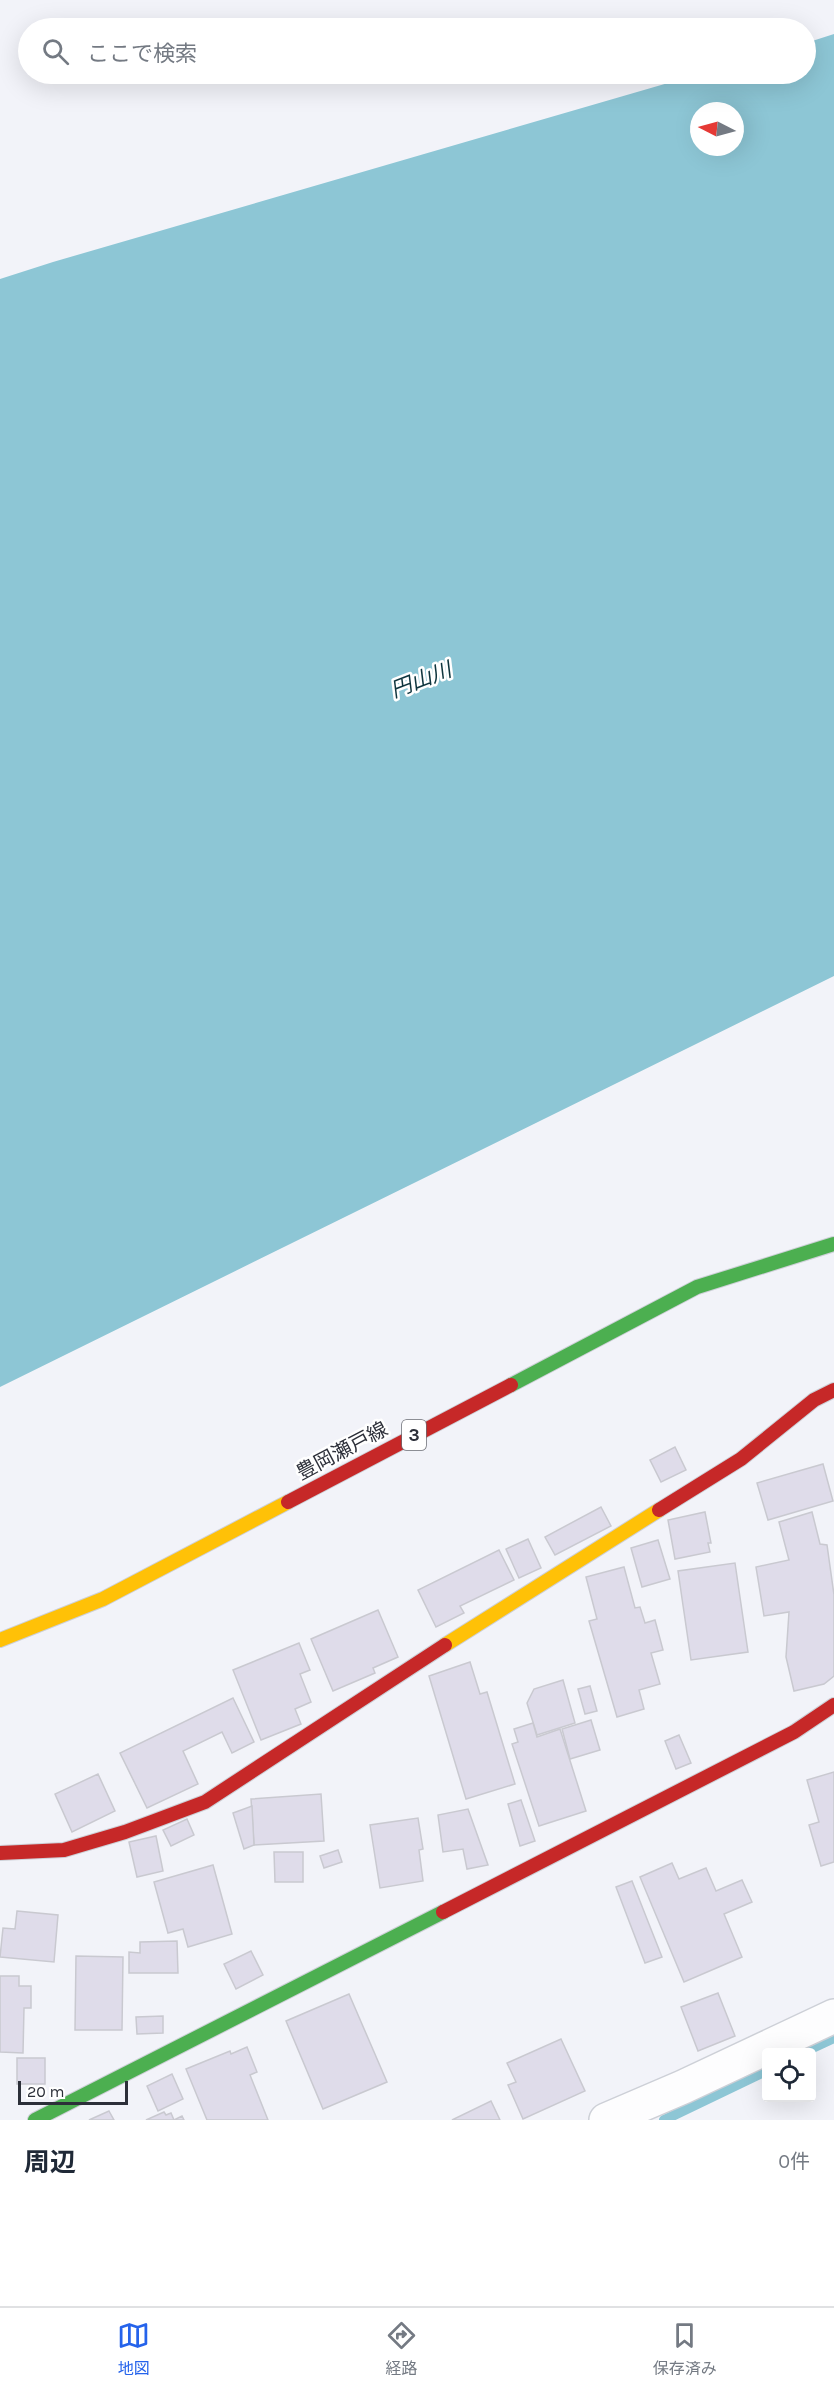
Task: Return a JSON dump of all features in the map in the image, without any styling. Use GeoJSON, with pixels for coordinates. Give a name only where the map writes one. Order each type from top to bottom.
{"type":"FeatureCollection","features":[{"type":"Feature","properties":{"kind":"street","name":"豊岡瀬戸線"},"geometry":{"type":"LineString","coordinates":[[0,1640],[103,1599],[696,1287],[834,1244]]}},
{"type":"Feature","properties":{"kind":"street"},"geometry":{"type":"LineString","coordinates":[[0,1853],[64,1850],[125,1832],[205,1802],[466,1631],[741,1459],[814,1400],[834,1390]]}},
{"type":"Feature","properties":{"kind":"street"},"geometry":{"type":"LineString","coordinates":[[34,2120],[265,2001],[617,1825],[794,1732],[834,1706]]}},
{"type":"Feature","properties":{"kind":"street"},"geometry":{"type":"LineString","coordinates":[[606,2120],[683,2087],[834,2016]]}},
{"type":"Feature","properties":{"kind":"water","name":"円山川"},"geometry":{"type":"Polygon","coordinates":[[[834,34],[834,976],[0,1387],[0,279],[665,84],[816,84],[816,40],[834,34]]]}},
{"type":"Feature","properties":{"kind":"building"},"geometry":{"type":"Polygon","coordinates":[[[675,1447],[686,1470],[661,1482],[650,1460],[675,1447]]]}},
{"type":"Feature","properties":{"kind":"building"},"geometry":{"type":"Polygon","coordinates":[[[823,1464],[833,1501],[768,1520],[757,1483],[823,1464]]]}},
{"type":"Feature","properties":{"kind":"building"},"geometry":{"type":"Polygon","coordinates":[[[601,1507],[611,1526],[555,1555],[545,1537],[601,1507]]]}},
{"type":"Feature","properties":{"kind":"building"},"geometry":{"type":"Polygon","coordinates":[[[705,1512],[711,1543],[708,1543],[710,1552],[675,1559],[668,1520],[705,1512]]]}},
{"type":"Feature","properties":{"kind":"building"},"geometry":{"type":"Polygon","coordinates":[[[812,1512],[820,1544],[827,1545],[834,1595],[834,1676],[824,1684],[794,1691],[786,1657],[789,1612],[764,1616],[756,1567],[789,1560],[779,1522],[812,1512]]]}},
{"type":"Feature","properties":{"kind":"building"},"geometry":{"type":"Polygon","coordinates":[[[528,1539],[541,1568],[519,1578],[506,1549],[528,1539]]]}},
{"type":"Feature","properties":{"kind":"building"},"geometry":{"type":"Polygon","coordinates":[[[658,1540],[670,1579],[642,1587],[631,1548],[658,1540]]]}},
{"type":"Feature","properties":{"kind":"building"},"geometry":{"type":"Polygon","coordinates":[[[499,1550],[514,1580],[460,1606],[464,1613],[436,1627],[418,1590],[499,1550]]]}},
{"type":"Feature","properties":{"kind":"building"},"geometry":{"type":"Polygon","coordinates":[[[735,1563],[748,1652],[691,1660],[678,1571],[735,1563]]]}},
{"type":"Feature","properties":{"kind":"building"},"geometry":{"type":"Polygon","coordinates":[[[624,1567],[635,1608],[640,1607],[645,1623],[655,1620],[663,1650],[651,1653],[660,1684],[639,1690],[644,1709],[617,1717],[589,1621],[597,1619],[586,1577],[624,1567]]]}},
{"type":"Feature","properties":{"kind":"building"},"geometry":{"type":"Polygon","coordinates":[[[378,1610],[398,1657],[373,1668],[375,1673],[333,1691],[311,1639],[378,1610]]]}},
{"type":"Feature","properties":{"kind":"building"},"geometry":{"type":"Polygon","coordinates":[[[299,1643],[310,1670],[300,1674],[311,1702],[295,1709],[301,1724],[261,1740],[233,1670],[299,1643]]]}},
{"type":"Feature","properties":{"kind":"building"},"geometry":{"type":"Polygon","coordinates":[[[470,1662],[480,1694],[487,1692],[515,1784],[466,1799],[429,1676],[470,1662]]]}},
{"type":"Feature","properties":{"kind":"building"},"geometry":{"type":"Polygon","coordinates":[[[563,1680],[575,1723],[537,1735],[527,1703],[534,1689],[563,1680]]]}},
{"type":"Feature","properties":{"kind":"building"},"geometry":{"type":"Polygon","coordinates":[[[590,1686],[597,1711],[585,1714],[578,1689],[590,1686]]]}},
{"type":"Feature","properties":{"kind":"building"},"geometry":{"type":"Polygon","coordinates":[[[233,1698],[254,1742],[232,1753],[222,1732],[183,1751],[198,1784],[147,1808],[120,1753],[233,1698]]]}},
{"type":"Feature","properties":{"kind":"building"},"geometry":{"type":"Polygon","coordinates":[[[591,1720],[600,1750],[570,1759],[562,1729],[591,1720]]]}},
{"type":"Feature","properties":{"kind":"building"},"geometry":{"type":"Polygon","coordinates":[[[533,1723],[537,1737],[560,1729],[586,1811],[539,1826],[512,1744],[518,1742],[514,1729],[533,1723]]]}},
{"type":"Feature","properties":{"kind":"building"},"geometry":{"type":"Polygon","coordinates":[[[679,1735],[691,1763],[676,1769],[665,1741],[679,1735]]]}},
{"type":"Feature","properties":{"kind":"building"},"geometry":{"type":"Polygon","coordinates":[[[834,1772],[834,1862],[821,1866],[809,1825],[819,1822],[807,1780],[834,1772]]]}},
{"type":"Feature","properties":{"kind":"building"},"geometry":{"type":"Polygon","coordinates":[[[98,1774],[115,1811],[72,1832],[55,1794],[98,1774]]]}},
{"type":"Feature","properties":{"kind":"building"},"geometry":{"type":"Polygon","coordinates":[[[321,1794],[324,1841],[254,1845],[251,1799],[321,1794]]]}},
{"type":"Feature","properties":{"kind":"building"},"geometry":{"type":"Polygon","coordinates":[[[521,1800],[535,1841],[520,1846],[508,1804],[521,1800]]]}},
{"type":"Feature","properties":{"kind":"building"},"geometry":{"type":"Polygon","coordinates":[[[252,1806],[254,1845],[244,1849],[233,1813],[252,1806]]]}},
{"type":"Feature","properties":{"kind":"building"},"geometry":{"type":"Polygon","coordinates":[[[468,1809],[488,1865],[467,1869],[463,1849],[443,1852],[438,1815],[468,1809]]]}},
{"type":"Feature","properties":{"kind":"building"},"geometry":{"type":"Polygon","coordinates":[[[418,1818],[423,1849],[419,1850],[423,1881],[380,1888],[370,1825],[418,1818]]]}},
{"type":"Feature","properties":{"kind":"building"},"geometry":{"type":"Polygon","coordinates":[[[187,1819],[194,1835],[171,1846],[163,1830],[187,1819]]]}},
{"type":"Feature","properties":{"kind":"building"},"geometry":{"type":"Polygon","coordinates":[[[156,1836],[163,1871],[137,1877],[129,1842],[156,1836]]]}},
{"type":"Feature","properties":{"kind":"building"},"geometry":{"type":"Polygon","coordinates":[[[338,1850],[342,1862],[324,1868],[320,1856],[338,1850]]]}},
{"type":"Feature","properties":{"kind":"building"},"geometry":{"type":"Polygon","coordinates":[[[274,1852],[303,1852],[303,1882],[275,1882],[274,1852]]]}},
{"type":"Feature","properties":{"kind":"building"},"geometry":{"type":"Polygon","coordinates":[[[672,1863],[679,1879],[706,1868],[716,1891],[742,1880],[752,1902],[724,1914],[742,1957],[684,1982],[640,1877],[672,1863]]]}},
{"type":"Feature","properties":{"kind":"building"},"geometry":{"type":"Polygon","coordinates":[[[213,1865],[232,1934],[188,1947],[183,1929],[168,1933],[154,1882],[213,1865]]]}},
{"type":"Feature","properties":{"kind":"building"},"geometry":{"type":"Polygon","coordinates":[[[632,1881],[662,1957],[645,1963],[616,1887],[632,1881]]]}},
{"type":"Feature","properties":{"kind":"building"},"geometry":{"type":"Polygon","coordinates":[[[17,1911],[58,1915],[54,1962],[0,1957],[3,1928],[15,1929],[17,1911]]]}},
{"type":"Feature","properties":{"kind":"building"},"geometry":{"type":"Polygon","coordinates":[[[177,1941],[178,1973],[129,1973],[129,1952],[140,1953],[140,1942],[177,1941]]]}},
{"type":"Feature","properties":{"kind":"building"},"geometry":{"type":"Polygon","coordinates":[[[251,1951],[263,1975],[236,1989],[224,1964],[251,1951]]]}},
{"type":"Feature","properties":{"kind":"building"},"geometry":{"type":"Polygon","coordinates":[[[76,1956],[123,1957],[122,2030],[75,2030],[76,1956]]]}},
{"type":"Feature","properties":{"kind":"building"},"geometry":{"type":"Polygon","coordinates":[[[0,1976],[19,1976],[19,1986],[31,1986],[31,2008],[24,2008],[23,2053],[0,2052],[0,1976]]]}},
{"type":"Feature","properties":{"kind":"building"},"geometry":{"type":"Polygon","coordinates":[[[718,1993],[735,2036],[698,2051],[681,2007],[718,1993]]]}},
{"type":"Feature","properties":{"kind":"building"},"geometry":{"type":"Polygon","coordinates":[[[349,1994],[387,2082],[323,2109],[286,2021],[349,1994]]]}},
{"type":"Feature","properties":{"kind":"building"},"geometry":{"type":"Polygon","coordinates":[[[163,2016],[163,2033],[137,2034],[136,2017],[163,2016]]]}},
{"type":"Feature","properties":{"kind":"building"},"geometry":{"type":"Polygon","coordinates":[[[561,2039],[585,2091],[523,2119],[508,2085],[516,2082],[507,2063],[561,2039]]]}},
{"type":"Feature","properties":{"kind":"building"},"geometry":{"type":"Polygon","coordinates":[[[247,2047],[257,2072],[250,2075],[268,2120],[207,2120],[186,2069],[230,2051],[231,2054],[247,2047]]]}},
{"type":"Feature","properties":{"kind":"building"},"geometry":{"type":"Polygon","coordinates":[[[17,2058],[45,2058],[45,2084],[17,2084],[17,2058]]]}},
{"type":"Feature","properties":{"kind":"building"},"geometry":{"type":"Polygon","coordinates":[[[172,2074],[183,2099],[158,2111],[147,2086],[172,2074]]]}},
{"type":"Feature","properties":{"kind":"building"},"geometry":{"type":"Polygon","coordinates":[[[491,2101],[500,2120],[452,2120],[491,2101]]]}},
{"type":"Feature","properties":{"kind":"building"},"geometry":{"type":"Polygon","coordinates":[[[109,2111],[114,2120],[89,2120],[109,2111]]]}},
{"type":"Feature","properties":{"kind":"building"},"geometry":{"type":"Polygon","coordinates":[[[164,2112],[166,2115],[171,2113],[174,2120],[146,2120],[164,2112]]]}},
{"type":"Feature","properties":{"kind":"waterway"},"geometry":{"type":"LineString","coordinates":[[813,2048],[834,2038]]}},
{"type":"Feature","properties":{"kind":"waterway"},"geometry":{"type":"LineString","coordinates":[[664,2120],[762,2073]]}},
{"type":"Feature","properties":{"kind":"traffic: fast"},"geometry":{"type":"LineString","coordinates":[[511,1385],[697,1287],[834,1244]]}},
{"type":"Feature","properties":{"kind":"traffic: fast"},"geometry":{"type":"LineString","coordinates":[[35,2120],[443,1912]]}},
{"type":"Feature","properties":{"kind":"traffic: slow"},"geometry":{"type":"LineString","coordinates":[[0,1640],[103,1599],[288,1502]]}},
{"type":"Feature","properties":{"kind":"traffic: slow"},"geometry":{"type":"LineString","coordinates":[[445,1645],[659,1510]]}},
{"type":"Feature","properties":{"kind":"traffic: jam"},"geometry":{"type":"LineString","coordinates":[[288,1502],[511,1385]]}},
{"type":"Feature","properties":{"kind":"traffic: jam"},"geometry":{"type":"LineString","coordinates":[[659,1510],[741,1459],[814,1400],[834,1390]]}},
{"type":"Feature","properties":{"kind":"traffic: jam"},"geometry":{"type":"LineString","coordinates":[[0,1853],[64,1850],[125,1832],[205,1802],[445,1645]]}},
{"type":"Feature","properties":{"kind":"traffic: jam"},"geometry":{"type":"LineString","coordinates":[[443,1912],[794,1732],[834,1705]]}}]}
